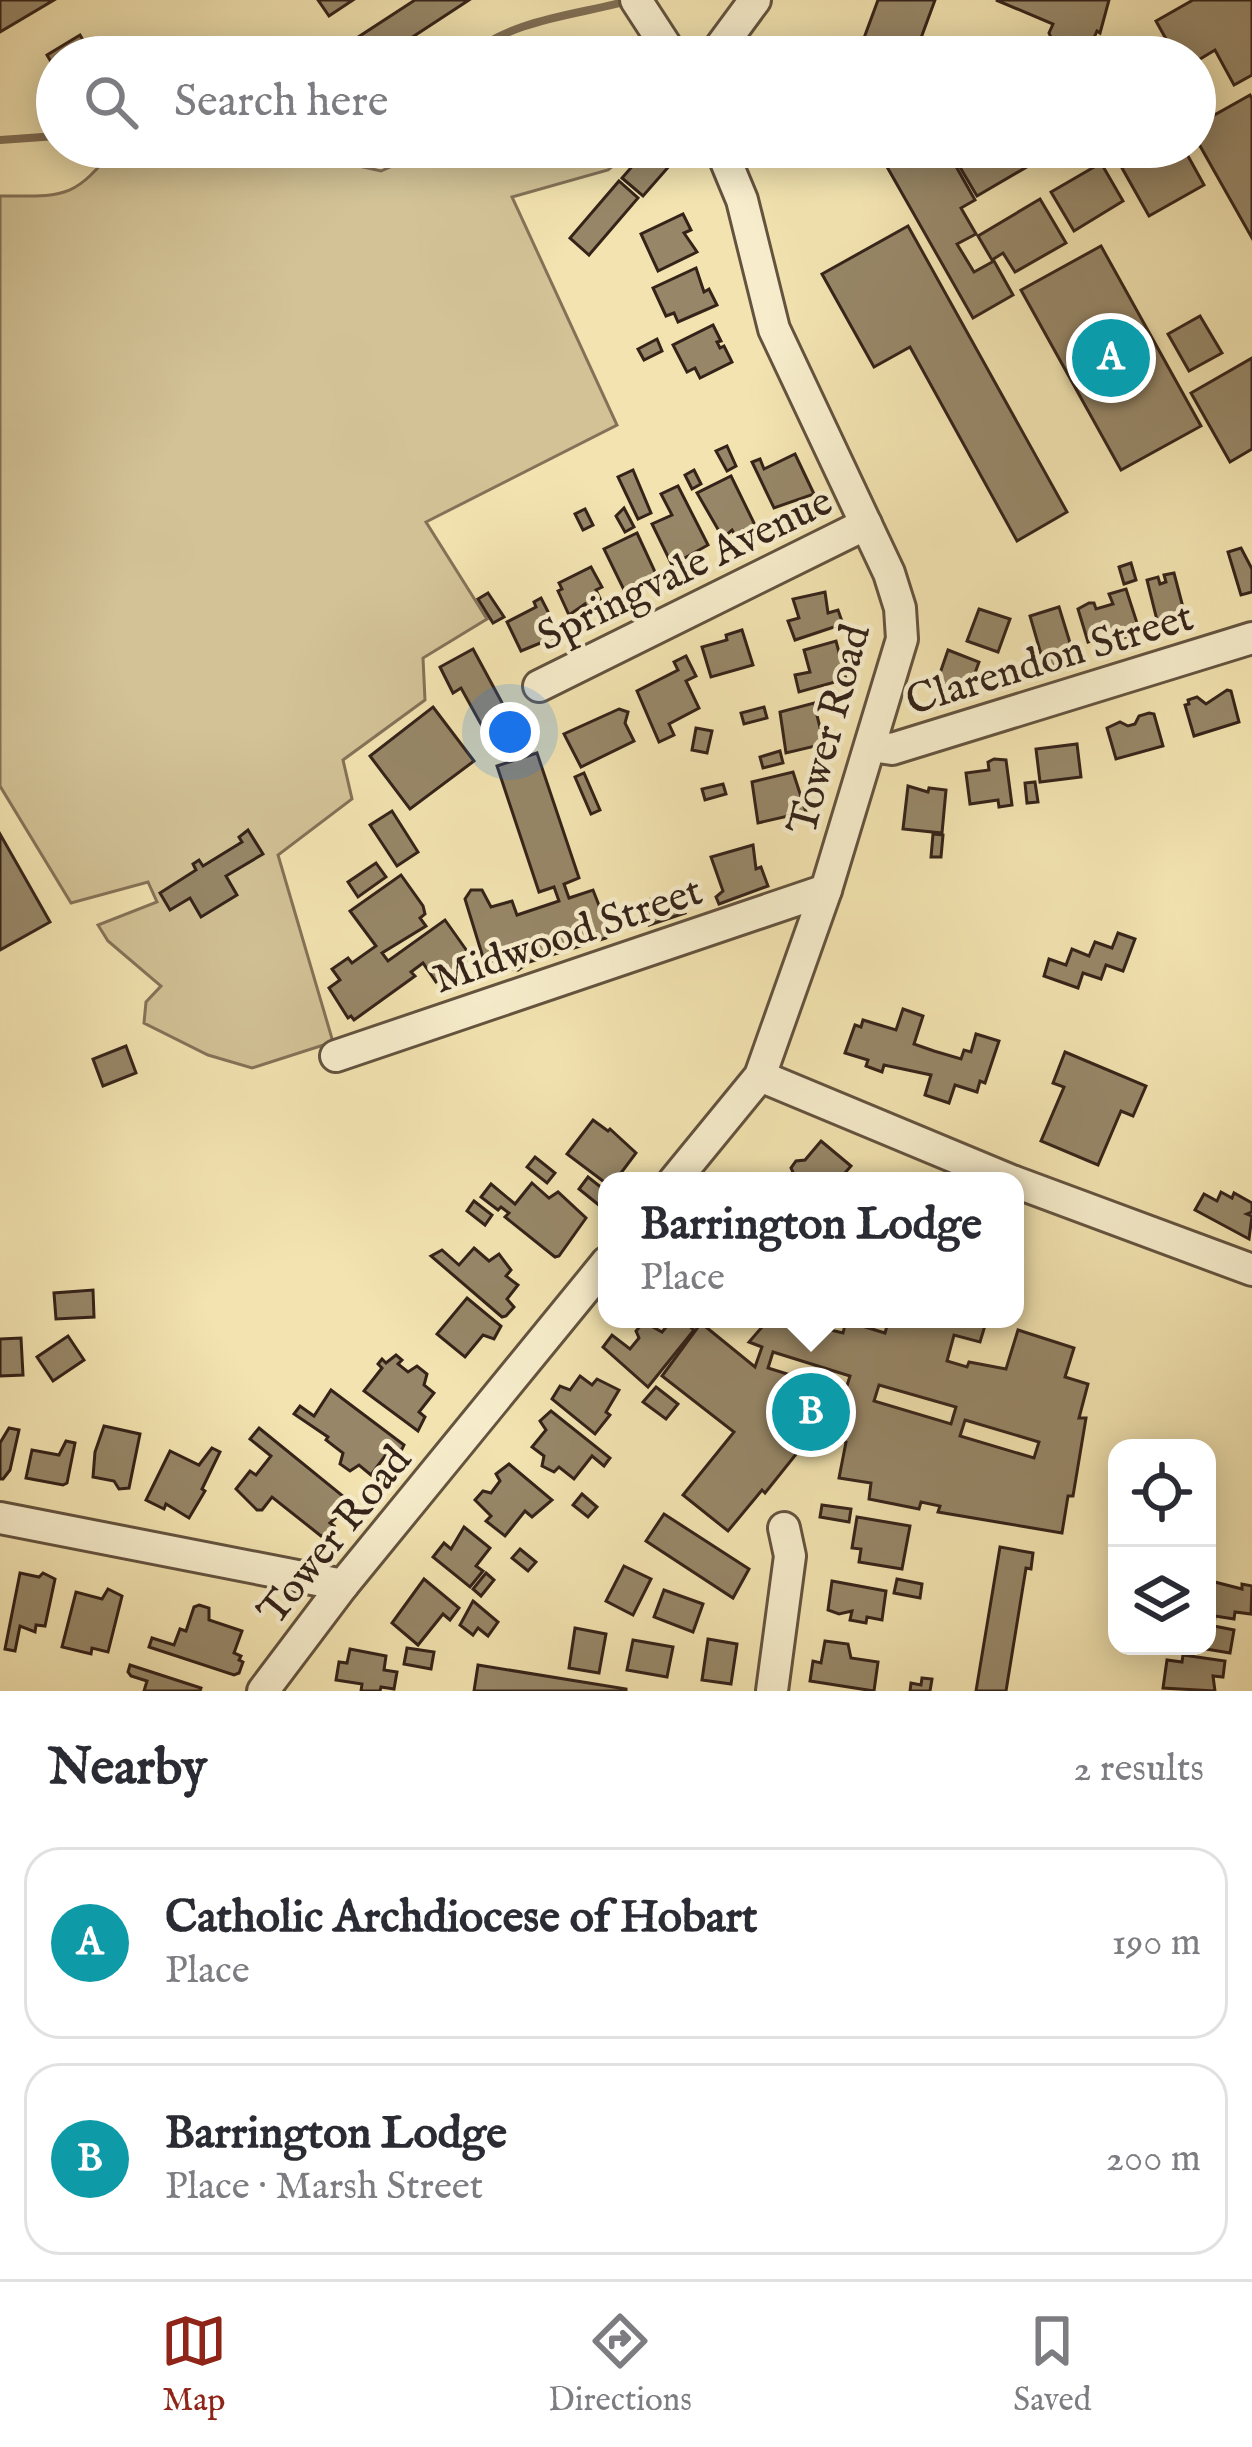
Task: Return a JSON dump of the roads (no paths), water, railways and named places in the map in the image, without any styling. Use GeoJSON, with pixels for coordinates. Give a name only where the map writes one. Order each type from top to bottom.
{"type":"FeatureCollection","features":[{"type":"Feature","properties":{"kind":"street"},"geometry":{"type":"LineString","coordinates":[[728,36],[755,0]]}},
{"type":"Feature","properties":{"kind":"street"},"geometry":{"type":"LineString","coordinates":[[638,4],[659,36]]}},
{"type":"Feature","properties":{"kind":"street","name":"Tower Road"},"geometry":{"type":"LineString","coordinates":[[681,1172],[760,1076],[822,901],[902,640],[900,608],[866,524],[774,329],[742,200],[729,168]]}},
{"type":"Feature","properties":{"kind":"street","name":"Springvale Avenue"},"geometry":{"type":"LineString","coordinates":[[539,686],[866,524]]}},
{"type":"Feature","properties":{"kind":"street","name":"Clarendon Street"},"geometry":{"type":"LineString","coordinates":[[871,746],[892,749],[1252,638]]}},
{"type":"Feature","properties":{"kind":"street","name":"Midwood Street"},"geometry":{"type":"LineString","coordinates":[[335,1056],[822,901]]}},
{"type":"Feature","properties":{"kind":"street"},"geometry":{"type":"LineString","coordinates":[[760,1076],[990,1172]]}},
{"type":"Feature","properties":{"kind":"street"},"geometry":{"type":"LineString","coordinates":[[1024,1186],[1252,1270]]}},
{"type":"Feature","properties":{"kind":"street","name":"Tower Road"},"geometry":{"type":"LineString","coordinates":[[262,1691],[598,1273]]}},
{"type":"Feature","properties":{"kind":"street"},"geometry":{"type":"LineString","coordinates":[[0,1518],[343,1585]]}},
{"type":"Feature","properties":{"kind":"street"},"geometry":{"type":"LineString","coordinates":[[772,1691],[790,1556],[784,1528]]}},
{"type":"Feature","properties":{"kind":"waterway"},"geometry":{"type":"LineString","coordinates":[[500,36],[544,20],[628,1]]}},
{"type":"Feature","properties":{"kind":"waterway"},"geometry":{"type":"LineString","coordinates":[[0,140],[36,137]]}},
{"type":"Feature","properties":{"kind":"place","name":"Catholic Archdiocese of Hobart"},"geometry":{"type":"Point","coordinates":[1111,358]}},
{"type":"Feature","properties":{"kind":"place","name":"Barrington Lodge"},"geometry":{"type":"Point","coordinates":[811,1412]}}]}
